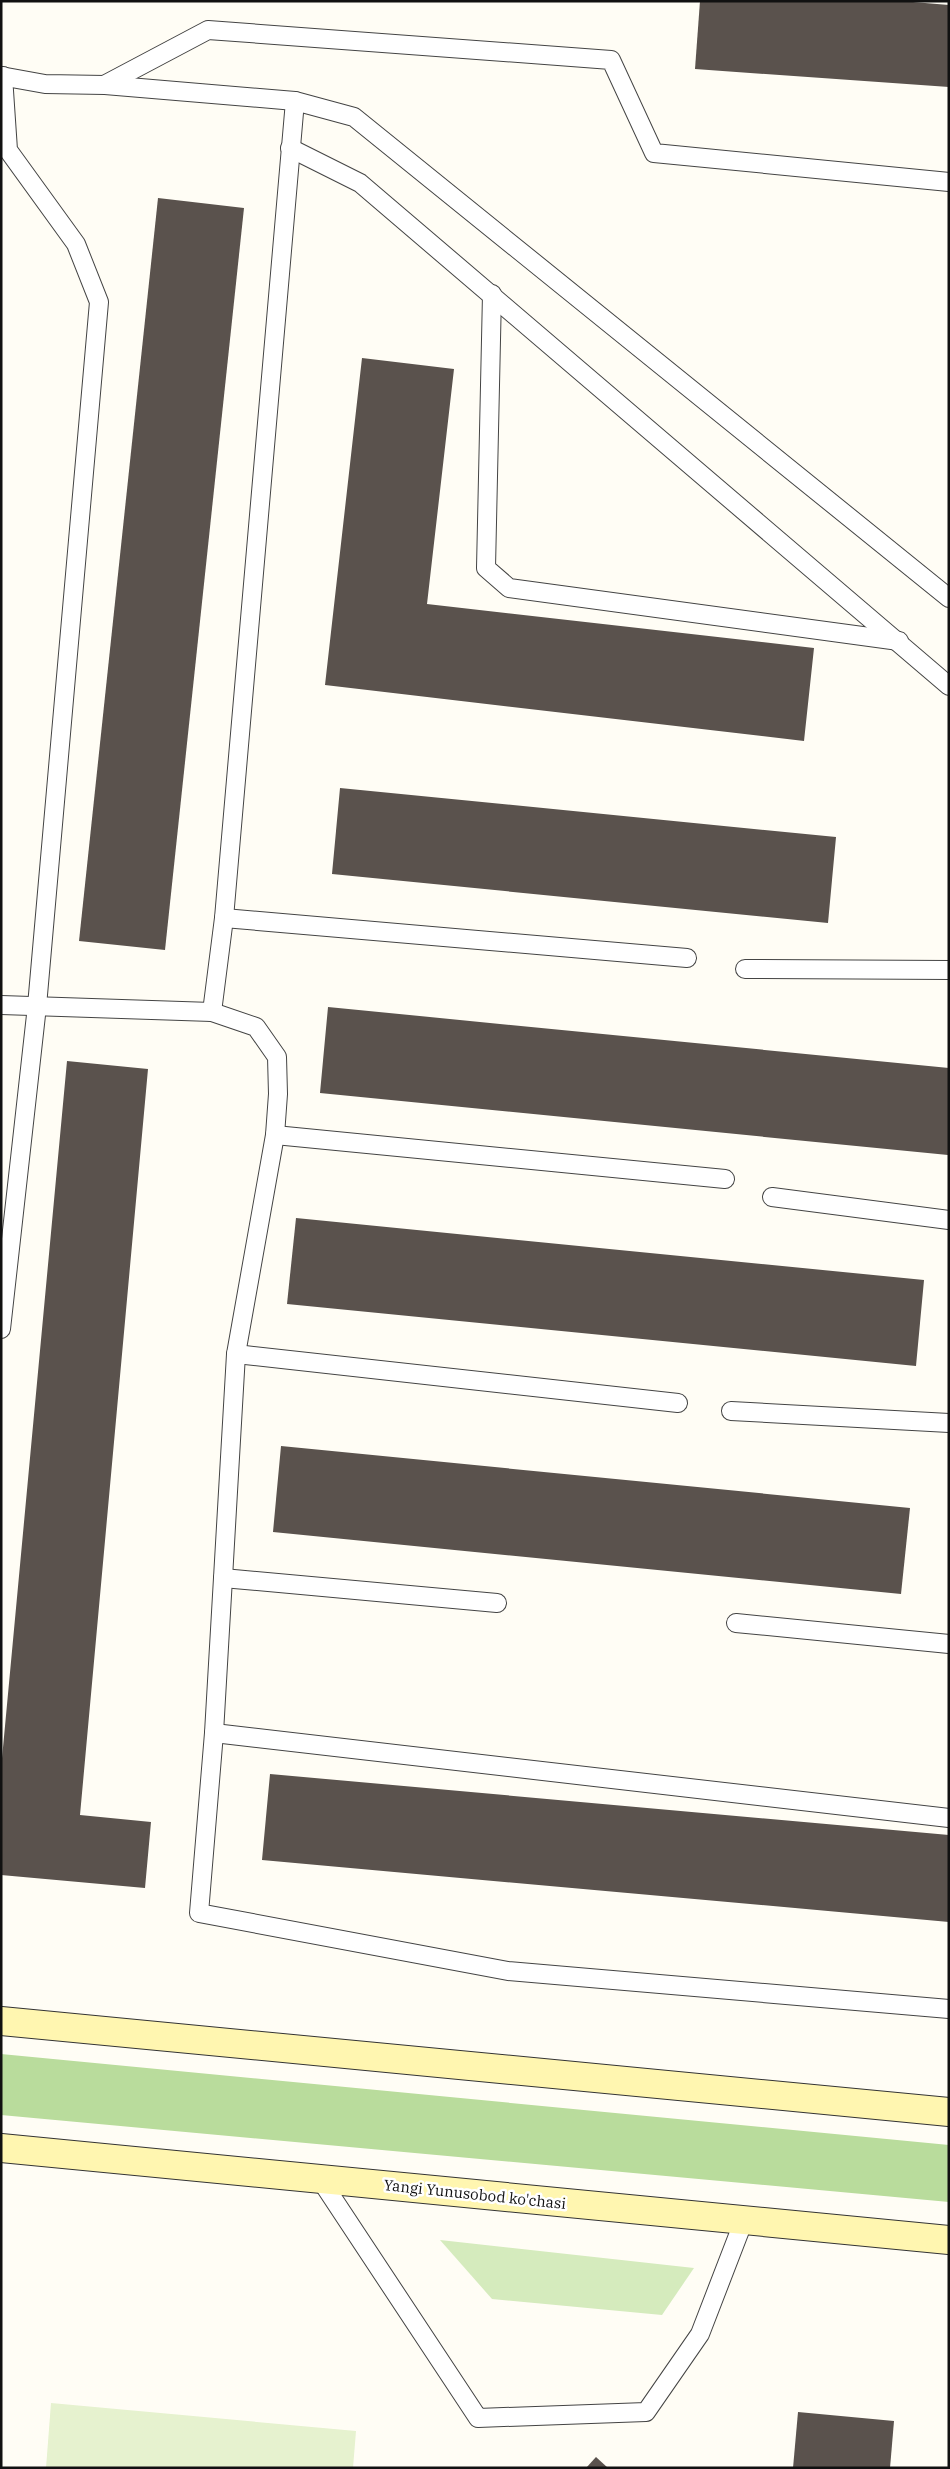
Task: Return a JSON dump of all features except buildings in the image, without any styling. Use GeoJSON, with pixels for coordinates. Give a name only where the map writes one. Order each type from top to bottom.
{"type":"FeatureCollection","features":[{"type":"Feature","properties":{"kind":"main road"},"geometry":{"type":"LineString","coordinates":[[1,2021],[949,2112]]}},
{"type":"Feature","properties":{"kind":"main road","name":"Yangi Yunusobod ko'chasi"},"geometry":{"type":"LineString","coordinates":[[1,2148],[949,2240]]}},
{"type":"Feature","properties":{"kind":"lane"},"geometry":{"type":"LineString","coordinates":[[105,85],[208,30],[611,60],[654,153],[949,182]]}},
{"type":"Feature","properties":{"kind":"lane"},"geometry":{"type":"LineString","coordinates":[[1,1329],[37,1006],[100,302],[76,244],[8,150],[2,76],[44,84],[105,85],[295,101],[354,118],[949,598]]}},
{"type":"Feature","properties":{"kind":"lane"},"geometry":{"type":"LineString","coordinates":[[212,1012],[224,918],[295,101]]}},
{"type":"Feature","properties":{"kind":"lane"},"geometry":{"type":"LineString","coordinates":[[290,148],[360,183],[899,641],[949,686]]}},
{"type":"Feature","properties":{"kind":"lane"},"geometry":{"type":"LineString","coordinates":[[492,294],[486,568],[509,588],[899,641]]}},
{"type":"Feature","properties":{"kind":"lane"},"geometry":{"type":"LineString","coordinates":[[224,918],[687,958]]}},
{"type":"Feature","properties":{"kind":"lane"},"geometry":{"type":"LineString","coordinates":[[745,969],[949,970]]}},
{"type":"Feature","properties":{"kind":"lane"},"geometry":{"type":"LineString","coordinates":[[1,1005],[212,1012],[256,1027],[277,1057],[278,1094],[275,1135],[236,1354],[214,1733],[199,1913],[508,1971],[949,2009]]}},
{"type":"Feature","properties":{"kind":"lane"},"geometry":{"type":"LineString","coordinates":[[275,1135],[725,1180]]}},
{"type":"Feature","properties":{"kind":"lane"},"geometry":{"type":"LineString","coordinates":[[772,1197],[949,1220]]}},
{"type":"Feature","properties":{"kind":"lane"},"geometry":{"type":"LineString","coordinates":[[236,1354],[678,1403]]}},
{"type":"Feature","properties":{"kind":"lane"},"geometry":{"type":"LineString","coordinates":[[731,1411],[949,1423]]}},
{"type":"Feature","properties":{"kind":"lane"},"geometry":{"type":"LineString","coordinates":[[223,1578],[497,1602]]}},
{"type":"Feature","properties":{"kind":"lane"},"geometry":{"type":"LineString","coordinates":[[736,1623],[949,1644]]}},
{"type":"Feature","properties":{"kind":"lane"},"geometry":{"type":"LineString","coordinates":[[214,1733],[949,1818]]}},
{"type":"Feature","properties":{"kind":"lane"},"geometry":{"type":"LineString","coordinates":[[320,2179],[478,2418],[646,2412],[700,2334],[744,2220]]}},
{"type":"Feature","properties":{"kind":"green space"},"geometry":{"type":"Polygon","coordinates":[[[1,2054],[949,2145],[949,2202],[1,2115],[1,2054]]]}},
{"type":"Feature","properties":{"kind":"green space"},"geometry":{"type":"Polygon","coordinates":[[[440,2240],[694,2268],[662,2315],[492,2299],[440,2240]]]}},
{"type":"Feature","properties":{"kind":"green space"},"geometry":{"type":"Polygon","coordinates":[[[51,2403],[356,2431],[353,2468],[46,2468],[51,2403]]]}}]}
